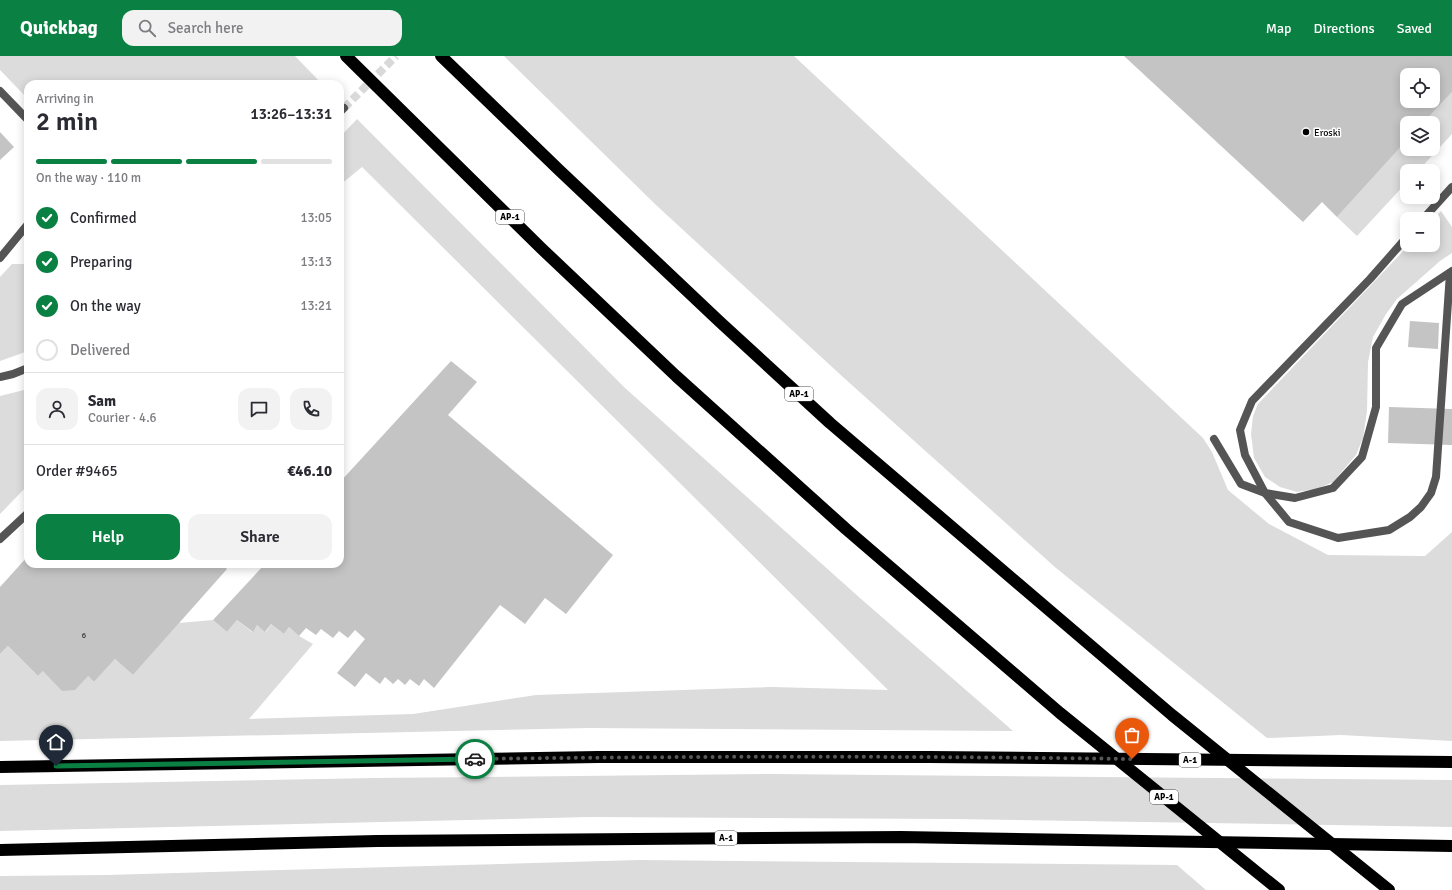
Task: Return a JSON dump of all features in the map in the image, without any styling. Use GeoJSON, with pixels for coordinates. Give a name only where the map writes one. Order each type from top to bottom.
{"type":"FeatureCollection","features":[{"type":"Feature","properties":{"kind":"highway","name":"AP-1"},"geometry":{"type":"LineString","coordinates":[[346,56],[542,248],[676,376],[846,528],[1060,713],[1279,890]]}},
{"type":"Feature","properties":{"kind":"highway","name":"AP-1"},"geometry":{"type":"LineString","coordinates":[[442,56],[558,169],[830,423],[1172,715],[1390,890]]}},
{"type":"Feature","properties":{"kind":"highway","name":"A-1"},"geometry":{"type":"LineString","coordinates":[[0,767],[598,757],[937,757],[1452,762]]}},
{"type":"Feature","properties":{"kind":"highway","name":"A-1"},"geometry":{"type":"LineString","coordinates":[[0,850],[377,841],[900,837],[1452,846]]}},
{"type":"Feature","properties":{"kind":"street"},"geometry":{"type":"LineString","coordinates":[[0,91],[24,116]]}},
{"type":"Feature","properties":{"kind":"street"},"geometry":{"type":"LineString","coordinates":[[1429,212],[1452,187]]}},
{"type":"Feature","properties":{"kind":"street"},"geometry":{"type":"LineString","coordinates":[[0,258],[24,229]]}},
{"type":"Feature","properties":{"kind":"street"},"geometry":{"type":"LineString","coordinates":[[1400,245],[1370,279],[1252,401],[1240,430],[1245,455],[1265,493],[1289,522],[1338,538],[1389,530],[1410,517],[1421,507],[1431,493],[1436,477],[1451,272]]}},
{"type":"Feature","properties":{"kind":"street"},"geometry":{"type":"LineString","coordinates":[[1214,438],[1241,484],[1265,493],[1295,498],[1333,488],[1362,457],[1376,407],[1376,348],[1402,304],[1451,272]]}},
{"type":"Feature","properties":{"kind":"street"},"geometry":{"type":"LineString","coordinates":[[0,377],[24,370]]}},
{"type":"Feature","properties":{"kind":"street"},"geometry":{"type":"LineString","coordinates":[[0,539],[24,516]]}},
{"type":"Feature","properties":{"kind":"shaded area"},"geometry":{"type":"Polygon","coordinates":[[[0,56],[295,56],[318,80],[24,80],[24,95],[0,70],[0,56]]]}},
{"type":"Feature","properties":{"kind":"shaded area"},"geometry":{"type":"Polygon","coordinates":[[[504,56],[794,56],[1203,438],[1212,452],[1228,490],[1269,524],[1328,555],[1425,556],[1452,532],[1452,741],[1341,735],[1267,738],[1056,568],[844,378],[656,205],[504,56]]]}},
{"type":"Feature","properties":{"kind":"shaded area"},"geometry":{"type":"Polygon","coordinates":[[[1452,92],[1452,134],[1440,147],[1440,116],[1430,116],[1437,108],[1440,108],[1440,105],[1452,92]]]}},
{"type":"Feature","properties":{"kind":"shaded area"},"geometry":{"type":"Polygon","coordinates":[[[357,119],[625,388],[860,598],[1013,731],[589,728],[0,741],[0,654],[8,646],[38,676],[43,671],[88,676],[94,682],[115,659],[133,675],[179,623],[213,620],[227,632],[237,620],[252,632],[257,625],[266,632],[271,624],[284,634],[289,627],[299,636],[313,644],[249,719],[413,714],[536,695],[771,687],[888,690],[362,167],[344,182],[344,133],[357,119]]]}},
{"type":"Feature","properties":{"kind":"shaded area"},"geometry":{"type":"Polygon","coordinates":[[[1400,148],[1400,156],[1432,156],[1424,164],[1400,164],[1400,190],[1357,236],[1337,217],[1400,148]]]}},
{"type":"Feature","properties":{"kind":"shaded area"},"geometry":{"type":"Polygon","coordinates":[[[1441,211],[1452,227],[1452,253],[1440,261],[1397,299],[1386,314],[1373,337],[1368,362],[1367,411],[1363,438],[1356,455],[1333,482],[1317,489],[1297,492],[1280,487],[1265,477],[1254,458],[1251,434],[1253,416],[1258,404],[1402,252],[1440,252],[1441,211]]]}},
{"type":"Feature","properties":{"kind":"shaded area"},"geometry":{"type":"Polygon","coordinates":[[[12,264],[24,264],[24,352],[0,361],[0,277],[12,264]]]}},
{"type":"Feature","properties":{"kind":"shaded area"},"geometry":{"type":"Polygon","coordinates":[[[24,390],[24,489],[0,514],[0,396],[24,390]]]}},
{"type":"Feature","properties":{"kind":"shaded area"},"geometry":{"type":"Polygon","coordinates":[[[772,774],[1452,780],[1452,827],[954,819],[589,817],[0,831],[0,785],[374,778],[772,774]]]}},
{"type":"Feature","properties":{"kind":"shaded area"},"geometry":{"type":"Polygon","coordinates":[[[639,860],[1177,865],[1206,890],[0,890],[0,876],[107,875],[639,860]]]}},
{"type":"Feature","properties":{"kind":"building","name":"Eroski"},"geometry":{"type":"Polygon","coordinates":[[[1124,56],[1452,56],[1452,92],[1440,105],[1440,68],[1400,68],[1400,108],[1437,108],[1430,116],[1400,116],[1400,148],[1337,217],[1322,202],[1303,222],[1124,56]]]}},
{"type":"Feature","properties":{"kind":"building"},"geometry":{"type":"Polygon","coordinates":[[[0,132],[14,147],[0,160],[0,132]]]}},
{"type":"Feature","properties":{"kind":"building"},"geometry":{"type":"Polygon","coordinates":[[[1410,321],[1439,323],[1438,349],[1408,347],[1410,321]]]}},
{"type":"Feature","properties":{"kind":"building"},"geometry":{"type":"Polygon","coordinates":[[[451,361],[477,382],[448,415],[613,555],[566,614],[545,598],[525,624],[500,605],[434,688],[424,679],[419,686],[410,679],[405,685],[398,679],[393,684],[385,677],[380,684],[366,673],[355,687],[337,673],[365,639],[355,630],[348,638],[339,631],[333,638],[321,629],[316,635],[306,628],[299,636],[289,627],[284,634],[271,624],[265,632],[257,625],[253,632],[237,620],[227,632],[213,620],[261,568],[344,568],[344,478],[451,361]]]}},
{"type":"Feature","properties":{"kind":"building"},"geometry":{"type":"Polygon","coordinates":[[[1389,407],[1452,409],[1452,445],[1388,443],[1389,407]]]}},
{"type":"Feature","properties":{"kind":"building"},"geometry":{"type":"Polygon","coordinates":[[[24,560],[24,568],[227,569],[133,675],[115,659],[94,682],[88,676],[75,690],[62,691],[43,671],[38,676],[8,646],[0,654],[0,587],[24,560]]]}},
{"type":"Feature","properties":{"kind":"tunnel"},"geometry":{"type":"LineString","coordinates":[[344,108],[396,56]]}},
{"type":"Feature","properties":{"kind":"way so far"},"geometry":{"type":"LineString","coordinates":[[475,759],[598,757],[929,757],[1132,759]]}},
{"type":"Feature","properties":{"kind":"place","name":"Eroski"},"geometry":{"type":"Point","coordinates":[1306,132]}},
{"type":"Feature","properties":{"kind":"route"},"geometry":{"type":"LineString","coordinates":[[56,766],[98,764],[475,759]]}}]}
